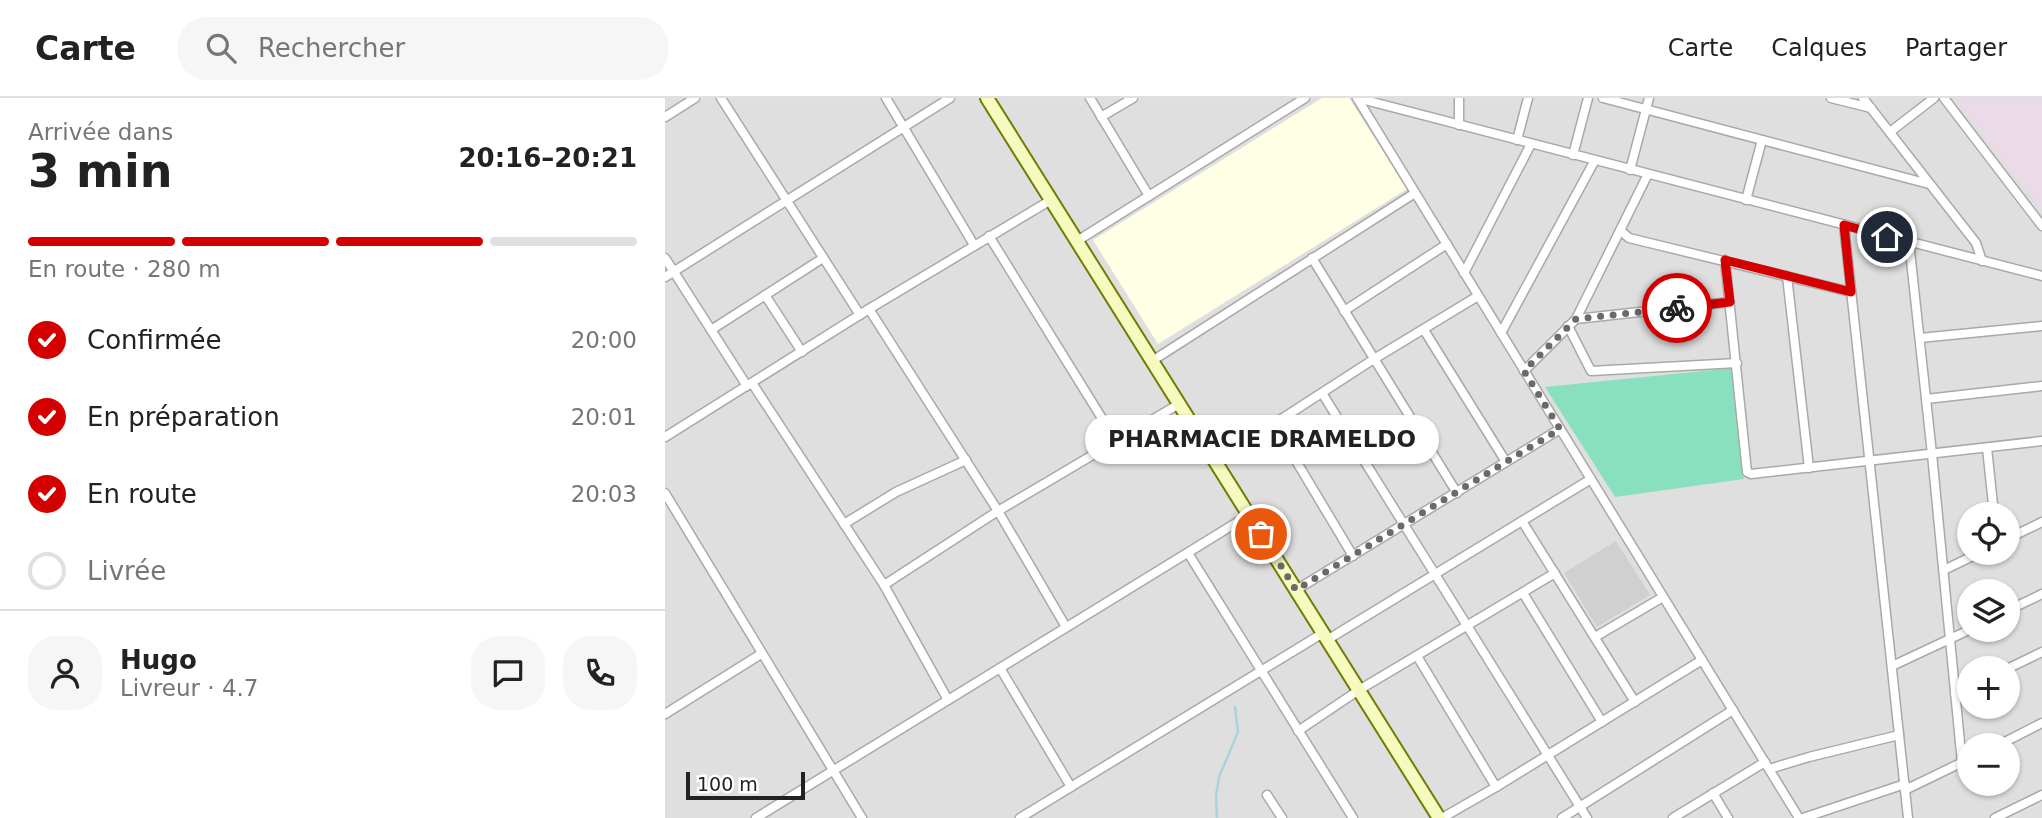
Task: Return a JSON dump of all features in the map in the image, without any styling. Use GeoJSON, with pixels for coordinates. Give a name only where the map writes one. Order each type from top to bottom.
{"type":"FeatureCollection","features":[{"type":"Feature","properties":{"kind":"main road"},"geometry":{"type":"LineString","coordinates":[[988,98],[1440,818]]}},
{"type":"Feature","properties":{"kind":"street"},"geometry":{"type":"LineString","coordinates":[[665,117],[695,98]]}},
{"type":"Feature","properties":{"kind":"street"},"geometry":{"type":"LineString","coordinates":[[721,98],[860,315]]}},
{"type":"Feature","properties":{"kind":"street"},"geometry":{"type":"LineString","coordinates":[[886,98],[974,245]]}},
{"type":"Feature","properties":{"kind":"street"},"geometry":{"type":"LineString","coordinates":[[665,277],[950,98]]}},
{"type":"Feature","properties":{"kind":"street"},"geometry":{"type":"LineString","coordinates":[[1090,98],[1149,196]]}},
{"type":"Feature","properties":{"kind":"street"},"geometry":{"type":"LineString","coordinates":[[1101,117],[1133,98]]}},
{"type":"Feature","properties":{"kind":"street"},"geometry":{"type":"LineString","coordinates":[[1077,241],[1305,98]]}},
{"type":"Feature","properties":{"kind":"street"},"geometry":{"type":"LineString","coordinates":[[1357,98],[2042,276]]}},
{"type":"Feature","properties":{"kind":"street"},"geometry":{"type":"LineString","coordinates":[[1357,98],[1801,818],[1905,787],[1957,764]]}},
{"type":"Feature","properties":{"kind":"street"},"geometry":{"type":"LineString","coordinates":[[1459,98],[1459,125]]}},
{"type":"Feature","properties":{"kind":"street"},"geometry":{"type":"LineString","coordinates":[[1517,140],[1528,98]]}},
{"type":"Feature","properties":{"kind":"street"},"geometry":{"type":"LineString","coordinates":[[1573,155],[1588,98]]}},
{"type":"Feature","properties":{"kind":"street"},"geometry":{"type":"LineString","coordinates":[[1603,98],[1929,184]]}},
{"type":"Feature","properties":{"kind":"street"},"geometry":{"type":"LineString","coordinates":[[1630,170],[1649,98]]}},
{"type":"Feature","properties":{"kind":"street"},"geometry":{"type":"LineString","coordinates":[[1831,98],[1871,108]]}},
{"type":"Feature","properties":{"kind":"street"},"geometry":{"type":"LineString","coordinates":[[1863,98],[1976,243],[1982,261]]}},
{"type":"Feature","properties":{"kind":"street"},"geometry":{"type":"LineString","coordinates":[[1890,132],[1934,98]]}},
{"type":"Feature","properties":{"kind":"street"},"geometry":{"type":"LineString","coordinates":[[1944,98],[2042,225]]}},
{"type":"Feature","properties":{"kind":"street"},"geometry":{"type":"LineString","coordinates":[[1746,200],[1762,140]]}},
{"type":"Feature","properties":{"kind":"street"},"geometry":{"type":"LineString","coordinates":[[1464,273],[1531,144]]}},
{"type":"Feature","properties":{"kind":"street"},"geometry":{"type":"LineString","coordinates":[[1501,333],[1595,160]]}},
{"type":"Feature","properties":{"kind":"street"},"geometry":{"type":"LineString","coordinates":[[1524,371],[1576,319],[1648,174]]}},
{"type":"Feature","properties":{"kind":"street"},"geometry":{"type":"LineString","coordinates":[[1152,361],[1415,193]]}},
{"type":"Feature","properties":{"kind":"street"},"geometry":{"type":"LineString","coordinates":[[665,437],[869,309],[1051,200]]}},
{"type":"Feature","properties":{"kind":"street"},"geometry":{"type":"LineString","coordinates":[[1844,225],[1908,818]]}},
{"type":"Feature","properties":{"kind":"street"},"geometry":{"type":"LineString","coordinates":[[1621,231],[1629,238],[1851,292]]}},
{"type":"Feature","properties":{"kind":"street"},"geometry":{"type":"LineString","coordinates":[[989,236],[1116,441]]}},
{"type":"Feature","properties":{"kind":"street"},"geometry":{"type":"LineString","coordinates":[[1909,242],[1961,733]]}},
{"type":"Feature","properties":{"kind":"street"},"geometry":{"type":"LineString","coordinates":[[1344,311],[1447,244]]}},
{"type":"Feature","properties":{"kind":"street"},"geometry":{"type":"LineString","coordinates":[[665,258],[884,584],[949,700]]}},
{"type":"Feature","properties":{"kind":"street"},"geometry":{"type":"LineString","coordinates":[[711,330],[824,258]]}},
{"type":"Feature","properties":{"kind":"street"},"geometry":{"type":"LineString","coordinates":[[1312,258],[1457,493]]}},
{"type":"Feature","properties":{"kind":"street"},"geometry":{"type":"LineString","coordinates":[[1725,260],[1748,472],[1756,474],[2042,441]]}},
{"type":"Feature","properties":{"kind":"street"},"geometry":{"type":"LineString","coordinates":[[1787,276],[1809,468]]}},
{"type":"Feature","properties":{"kind":"street"},"geometry":{"type":"LineString","coordinates":[[765,295],[801,352]]}},
{"type":"Feature","properties":{"kind":"street"},"geometry":{"type":"LineString","coordinates":[[1215,462],[1374,359],[1478,296]]}},
{"type":"Feature","properties":{"kind":"street"},"geometry":{"type":"LineString","coordinates":[[1576,319],[1730,302]]}},
{"type":"Feature","properties":{"kind":"street"},"geometry":{"type":"LineString","coordinates":[[869,309],[998,511],[1066,628]]}},
{"type":"Feature","properties":{"kind":"street"},"geometry":{"type":"LineString","coordinates":[[1568,326],[1591,371],[1737,363]]}},
{"type":"Feature","properties":{"kind":"street"},"geometry":{"type":"LineString","coordinates":[[1920,338],[2042,326]]}},
{"type":"Feature","properties":{"kind":"street"},"geometry":{"type":"LineString","coordinates":[[1424,330],[1506,462]]}},
{"type":"Feature","properties":{"kind":"street"},"geometry":{"type":"LineString","coordinates":[[1926,399],[2042,386]]}},
{"type":"Feature","properties":{"kind":"street"},"geometry":{"type":"LineString","coordinates":[[1322,393],[1587,818]]}},
{"type":"Feature","properties":{"kind":"street"},"geometry":{"type":"LineString","coordinates":[[884,584],[998,511],[1179,404]]}},
{"type":"Feature","properties":{"kind":"street"},"geometry":{"type":"LineString","coordinates":[[1274,424],[1353,556]]}},
{"type":"Feature","properties":{"kind":"street"},"geometry":{"type":"LineString","coordinates":[[1296,590],[1560,429]]}},
{"type":"Feature","properties":{"kind":"street"},"geometry":{"type":"LineString","coordinates":[[1987,448],[1993,502]]}},
{"type":"Feature","properties":{"kind":"street"},"geometry":{"type":"LineString","coordinates":[[844,524],[896,492],[966,460]]}},
{"type":"Feature","properties":{"kind":"street"},"geometry":{"type":"LineString","coordinates":[[1020,818],[1261,670],[1435,574],[1591,479]]}},
{"type":"Feature","properties":{"kind":"street"},"geometry":{"type":"LineString","coordinates":[[665,494],[862,818]]}},
{"type":"Feature","properties":{"kind":"street"},"geometry":{"type":"LineString","coordinates":[[756,818],[1249,515]]}},
{"type":"Feature","properties":{"kind":"street"},"geometry":{"type":"LineString","coordinates":[[1522,521],[1635,702]]}},
{"type":"Feature","properties":{"kind":"street"},"geometry":{"type":"LineString","coordinates":[[2020,533],[2042,522]]}},
{"type":"Feature","properties":{"kind":"street"},"geometry":{"type":"LineString","coordinates":[[1188,553],[1353,818]]}},
{"type":"Feature","properties":{"kind":"street"},"geometry":{"type":"LineString","coordinates":[[1944,570],[1957,564]]}},
{"type":"Feature","properties":{"kind":"street"},"geometry":{"type":"LineString","coordinates":[[1298,730],[1359,690],[1555,573]]}},
{"type":"Feature","properties":{"kind":"street"},"geometry":{"type":"LineString","coordinates":[[1523,593],[1602,722]]}},
{"type":"Feature","properties":{"kind":"street"},"geometry":{"type":"LineString","coordinates":[[2020,605],[2042,594]]}},
{"type":"Feature","properties":{"kind":"street"},"geometry":{"type":"LineString","coordinates":[[1595,637],[1663,597]]}},
{"type":"Feature","properties":{"kind":"street"},"geometry":{"type":"LineString","coordinates":[[1892,666],[1957,636]]}},
{"type":"Feature","properties":{"kind":"street"},"geometry":{"type":"LineString","coordinates":[[2020,663],[2042,652]]}},
{"type":"Feature","properties":{"kind":"street"},"geometry":{"type":"LineString","coordinates":[[665,714],[761,654]]}},
{"type":"Feature","properties":{"kind":"street"},"geometry":{"type":"LineString","coordinates":[[1417,656],[1496,787]]}},
{"type":"Feature","properties":{"kind":"street"},"geometry":{"type":"LineString","coordinates":[[1440,818],[1548,756],[1702,660]]}},
{"type":"Feature","properties":{"kind":"street"},"geometry":{"type":"LineString","coordinates":[[1000,668],[1071,787]]}},
{"type":"Feature","properties":{"kind":"street"},"geometry":{"type":"LineString","coordinates":[[1562,818],[1733,710]]}},
{"type":"Feature","properties":{"kind":"street"},"geometry":{"type":"LineString","coordinates":[[2020,734],[2042,723]]}},
{"type":"Feature","properties":{"kind":"street"},"geometry":{"type":"LineString","coordinates":[[1673,818],[1713,793],[1767,765],[1899,735]]}},
{"type":"Feature","properties":{"kind":"street"},"geometry":{"type":"LineString","coordinates":[[1713,793],[1728,818]]}},
{"type":"Feature","properties":{"kind":"street"},"geometry":{"type":"LineString","coordinates":[[1267,795],[1282,818]]}},
{"type":"Feature","properties":{"kind":"street"},"geometry":{"type":"LineString","coordinates":[[1995,818],[2042,795]]}},
{"type":"Feature","properties":{"kind":"shaded area"},"geometry":{"type":"Polygon","coordinates":[[[665,98],[2042,98],[2042,818],[665,818],[665,98]]]}},
{"type":"Feature","properties":{"kind":"shaded area"},"geometry":{"type":"Polygon","coordinates":[[[1322,98],[1349,98],[1407,189],[1158,344],[1093,240],[1322,98]]]}},
{"type":"Feature","properties":{"kind":"shaded area"},"geometry":{"type":"Polygon","coordinates":[[[1955,98],[2042,98],[2042,211],[1999,155],[1955,98]]]}},
{"type":"Feature","properties":{"kind":"shaded area"},"geometry":{"type":"Polygon","coordinates":[[[1616,541],[1650,595],[1597,627],[1564,573],[1616,541]]]}},
{"type":"Feature","properties":{"kind":"green space"},"geometry":{"type":"Polygon","coordinates":[[[1733,368],[1744,479],[1615,497],[1545,387],[1733,368]]]}},
{"type":"Feature","properties":{"kind":"waterway"},"geometry":{"type":"LineString","coordinates":[[1217,818],[1219,777],[1238,732],[1235,707]]}},
{"type":"Feature","properties":{"kind":"way so far"},"geometry":{"type":"LineString","coordinates":[[1261,534],[1296,590],[1560,429],[1524,371],[1576,319],[1677,308]]}},
{"type":"Feature","properties":{"kind":"place","name":"PHARMACIE DRAMELDO"},"geometry":{"type":"Point","coordinates":[1261,534]}},
{"type":"Feature","properties":{"kind":"route"},"geometry":{"type":"LineString","coordinates":[[1677,308],[1730,302],[1725,260],[1851,292],[1844,225],[1887,237]]}}]}
